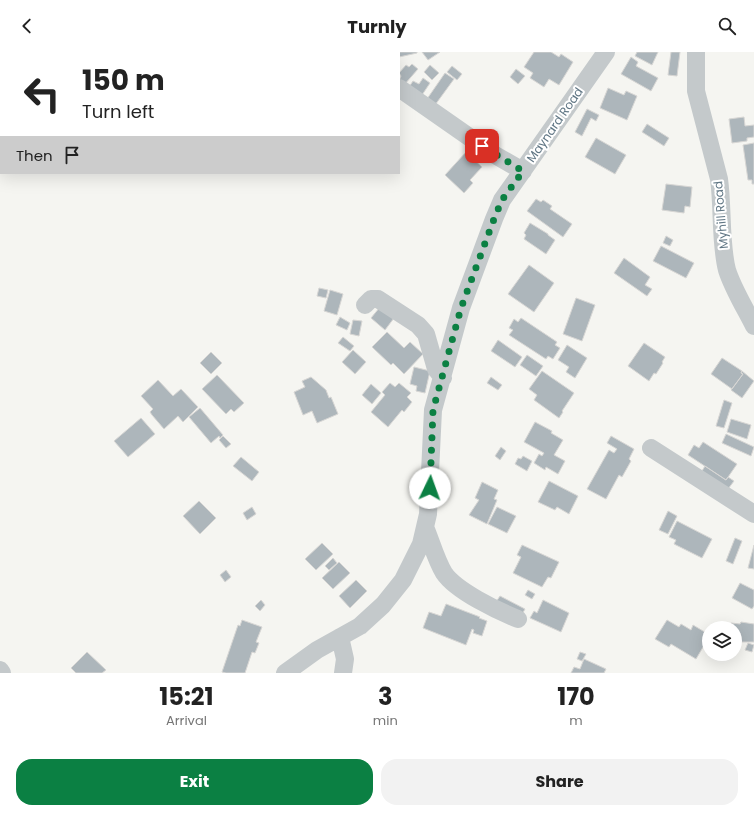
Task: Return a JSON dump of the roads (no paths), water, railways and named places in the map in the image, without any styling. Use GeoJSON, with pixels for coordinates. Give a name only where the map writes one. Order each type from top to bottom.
{"type":"FeatureCollection","features":[{"type":"Feature","properties":{"kind":"street","name":"Maynard Road"},"geometry":{"type":"LineString","coordinates":[[285,673],[317,650],[360,626],[383,605],[403,580],[421,544],[428,514],[433,410],[461,308],[494,219],[502,200],[606,52]]}},
{"type":"Feature","properties":{"kind":"street","name":"Myhill Road"},"geometry":{"type":"LineString","coordinates":[[696,52],[696,91],[719,179],[724,250],[727,270],[754,326]]}},
{"type":"Feature","properties":{"kind":"street"},"geometry":{"type":"LineString","coordinates":[[400,89],[495,155],[523,171]]}},
{"type":"Feature","properties":{"kind":"street"},"geometry":{"type":"LineString","coordinates":[[365,305],[371,299],[378,299],[418,325],[426,334],[436,369],[443,378]]}},
{"type":"Feature","properties":{"kind":"street"},"geometry":{"type":"LineString","coordinates":[[651,448],[754,514]]}},
{"type":"Feature","properties":{"kind":"street"},"geometry":{"type":"LineString","coordinates":[[425,527],[447,576],[474,597],[518,619]]}},
{"type":"Feature","properties":{"kind":"street"},"geometry":{"type":"LineString","coordinates":[[340,637],[345,659],[343,673]]}}]}
